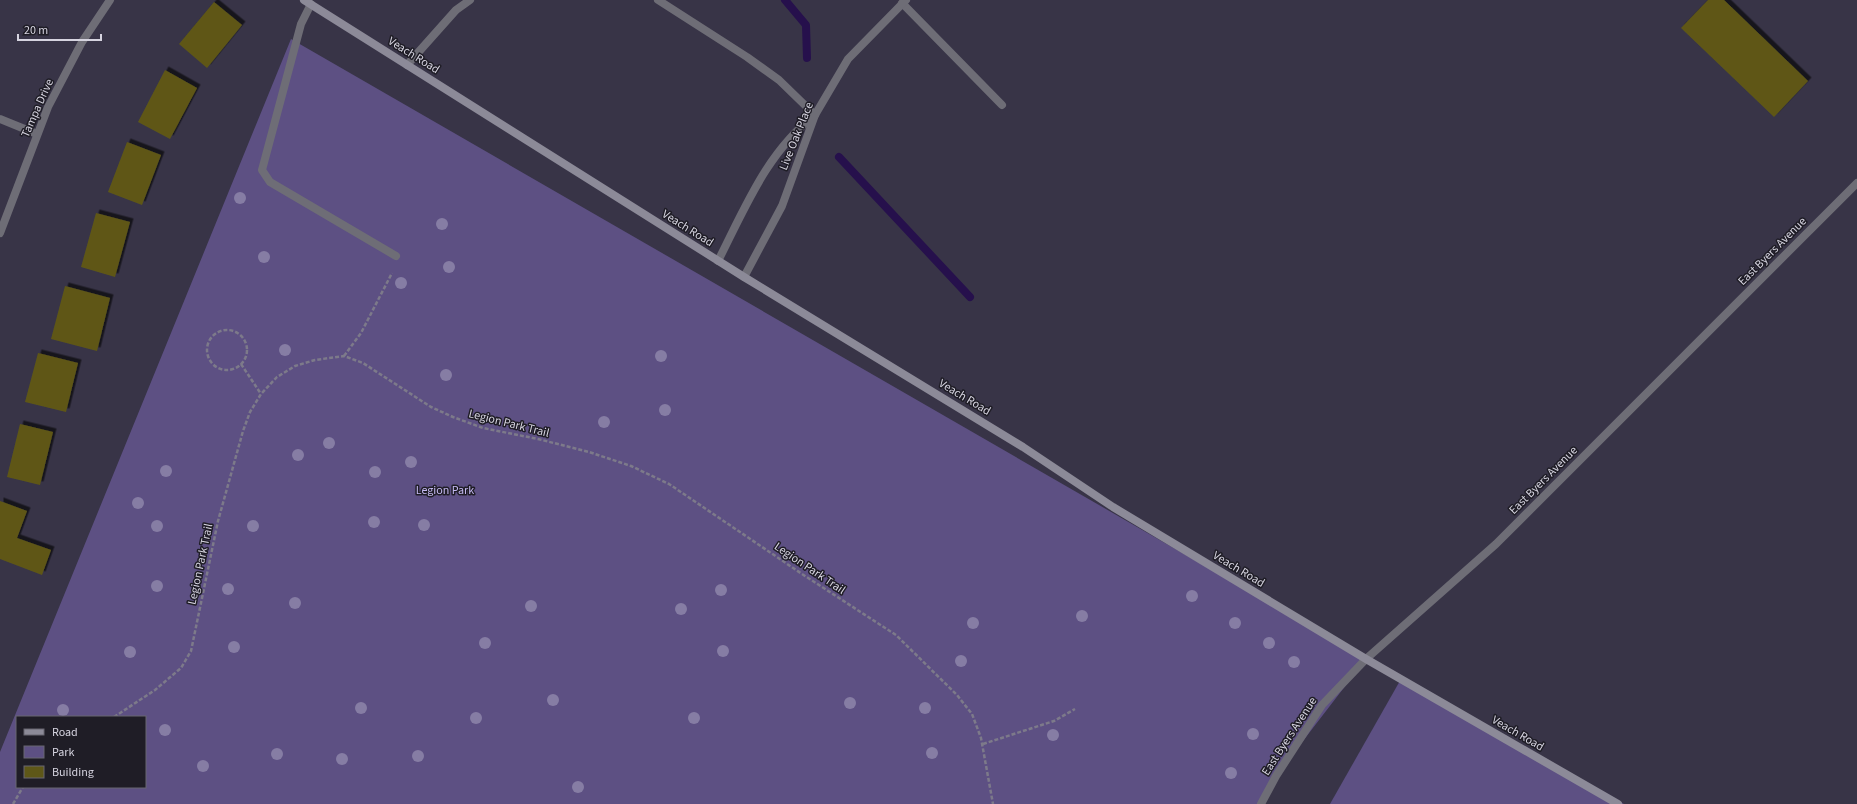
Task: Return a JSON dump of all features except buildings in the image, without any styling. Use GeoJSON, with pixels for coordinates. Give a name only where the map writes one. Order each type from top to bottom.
{"type":"FeatureCollection","features":[{"type":"Feature","properties":{"kind":"street","name":"Tampa Drive"},"geometry":{"type":"LineString","coordinates":[[0,233],[48,107],[82,42],[110,0]]}},
{"type":"Feature","properties":{"kind":"street"},"geometry":{"type":"LineString","coordinates":[[407,64],[451,15],[470,0]]}},
{"type":"Feature","properties":{"kind":"street"},"geometry":{"type":"LineString","coordinates":[[658,0],[747,57],[779,80],[815,115],[798,128],[774,156],[755,187],[718,261]]}},
{"type":"Feature","properties":{"kind":"street"},"geometry":{"type":"LineString","coordinates":[[308,2],[262,170],[270,182],[396,256]]}},
{"type":"Feature","properties":{"kind":"street","name":"Veach Road"},"geometry":{"type":"LineString","coordinates":[[308,2],[718,261],[1023,446],[1112,508],[1366,659],[1618,804]]}},
{"type":"Feature","properties":{"kind":"street"},"geometry":{"type":"LineString","coordinates":[[904,2],[1002,105]]}},
{"type":"Feature","properties":{"kind":"street","name":"Live Oak Place"},"geometry":{"type":"LineString","coordinates":[[744,277],[782,206],[815,115],[848,59],[904,2]]}},
{"type":"Feature","properties":{"kind":"street"},"geometry":{"type":"LineString","coordinates":[[0,119],[38,134]]}},
{"type":"Feature","properties":{"kind":"street","name":"East Byers Avenue"},"geometry":{"type":"LineString","coordinates":[[1261,804],[1276,776],[1322,705],[1366,659],[1496,544],[1857,183]]}},
{"type":"Feature","properties":{"kind":"path"},"geometry":{"type":"LineString","coordinates":[[344,356],[361,332],[392,272],[396,256]]}},
{"type":"Feature","properties":{"kind":"path"},"geometry":{"type":"LineString","coordinates":[[226,330],[232,331],[242,337],[246,342],[247,355],[241,364],[234,369],[227,370],[220,369],[214,365],[208,354],[208,347],[214,335],[226,330]]}},
{"type":"Feature","properties":{"kind":"path","name":"Legion Park Trail"},"geometry":{"type":"LineString","coordinates":[[116,716],[155,690],[171,677],[181,668],[191,651],[218,521],[232,467],[250,412],[261,394],[277,377],[295,366],[315,360],[344,356],[363,362],[431,407],[453,417],[483,428],[538,439],[589,452],[631,466],[669,484],[802,574],[896,635],[957,695],[972,714],[983,744],[993,804]]}},
{"type":"Feature","properties":{"kind":"path"},"geometry":{"type":"LineString","coordinates":[[241,364],[261,394]]}},
{"type":"Feature","properties":{"kind":"path"},"geometry":{"type":"LineString","coordinates":[[983,744],[1054,721],[1075,709]]}},
{"type":"Feature","properties":{"kind":"path"},"geometry":{"type":"LineString","coordinates":[[13,804],[22,788]]}},
{"type":"Feature","properties":{"kind":"green space","name":"Legion Park"},"geometry":{"type":"Polygon","coordinates":[[[291,39],[1366,659],[1276,776],[1258,804],[0,804],[0,752],[291,39]]]}},
{"type":"Feature","properties":{"kind":"green space"},"geometry":{"type":"Polygon","coordinates":[[[1401,679],[1624,804],[1330,804],[1401,679]]]}},
{"type":"Feature","properties":{"kind":"waterway"},"geometry":{"type":"LineString","coordinates":[[785,0],[806,25],[807,58]]}},
{"type":"Feature","properties":{"kind":"waterway"},"geometry":{"type":"LineString","coordinates":[[839,157],[970,297]]}}]}
